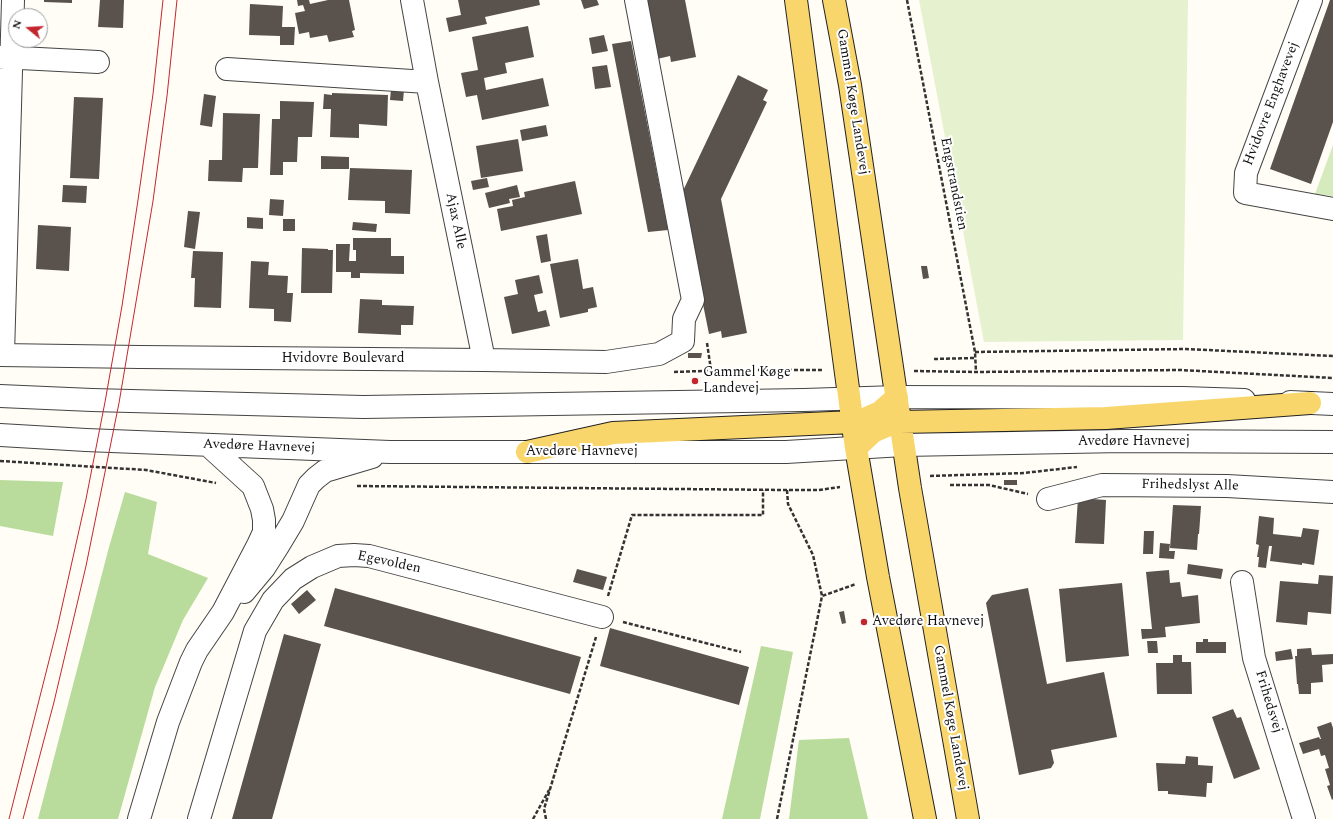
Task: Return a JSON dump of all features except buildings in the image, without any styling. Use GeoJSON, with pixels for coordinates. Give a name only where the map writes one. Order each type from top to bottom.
{"type":"FeatureCollection","features":[{"type":"Feature","properties":{"kind":"main road"},"geometry":{"type":"LineString","coordinates":[[796,0],[856,448],[878,577],[925,819]]}},
{"type":"Feature","properties":{"kind":"main road","name":"Gammel Køge Landevej"},"geometry":{"type":"LineString","coordinates":[[834,0],[850,85],[903,445],[968,819]]}},
{"type":"Feature","properties":{"kind":"main road"},"geometry":{"type":"LineString","coordinates":[[527,452],[613,434],[852,422],[864,419],[880,412],[897,397]]}},
{"type":"Feature","properties":{"kind":"main road"},"geometry":{"type":"LineString","coordinates":[[856,448],[873,432],[900,422],[1106,418],[1310,402]]}},
{"type":"Feature","properties":{"kind":"street"},"geometry":{"type":"LineString","coordinates":[[2,355],[6,57],[13,0]]}},
{"type":"Feature","properties":{"kind":"street","name":"Ajax Alle"},"geometry":{"type":"LineString","coordinates":[[412,0],[427,82],[484,360]]}},
{"type":"Feature","properties":{"kind":"street","name":"Hvidovre Boulevard"},"geometry":{"type":"LineString","coordinates":[[2,355],[606,362],[659,354],[683,341],[684,319],[693,300],[636,0]]}},
{"type":"Feature","properties":{"kind":"street","name":"Hvidovre Enghavevej"},"geometry":{"type":"LineString","coordinates":[[1311,0],[1246,173],[1245,193],[1333,209]]}},
{"type":"Feature","properties":{"kind":"street"},"geometry":{"type":"LineString","coordinates":[[6,57],[98,62]]}},
{"type":"Feature","properties":{"kind":"street"},"geometry":{"type":"LineString","coordinates":[[227,69],[427,82]]}},
{"type":"Feature","properties":{"kind":"street"},"geometry":{"type":"LineString","coordinates":[[0,396],[363,408],[849,400],[897,397],[1183,398],[1333,404]]}},
{"type":"Feature","properties":{"kind":"street","name":"Avedøre Havnevej"},"geometry":{"type":"LineString","coordinates":[[0,435],[390,452],[786,452],[903,445],[1123,441],[1333,442]]}},
{"type":"Feature","properties":{"kind":"street"},"geometry":{"type":"LineString","coordinates":[[140,819],[168,722],[191,662],[197,650],[222,612],[264,532],[262,509],[252,486],[208,445]]}},
{"type":"Feature","properties":{"kind":"street"},"geometry":{"type":"LineString","coordinates":[[222,612],[247,589],[264,568],[293,521],[309,486],[316,478],[324,471],[390,452]]}},
{"type":"Feature","properties":{"kind":"street","name":"Frihedslyst Alle"},"geometry":{"type":"LineString","coordinates":[[1048,499],[1102,485],[1227,486],[1333,492]]}},
{"type":"Feature","properties":{"kind":"street","name":"Egevolden"},"geometry":{"type":"LineString","coordinates":[[199,819],[255,631],[273,600],[293,579],[312,567],[338,556],[368,556],[602,617]]}},
{"type":"Feature","properties":{"kind":"street","name":"Frihedsvej"},"geometry":{"type":"LineString","coordinates":[[1242,582],[1254,658],[1304,819]]}},
{"type":"Feature","properties":{"kind":"path","name":"Engstrandstien"},"geometry":{"type":"LineString","coordinates":[[907,0],[975,352],[976,372]]}},
{"type":"Feature","properties":{"kind":"path"},"geometry":{"type":"LineString","coordinates":[[975,352],[1186,349],[1333,356]]}},
{"type":"Feature","properties":{"kind":"path"},"geometry":{"type":"LineString","coordinates":[[934,359],[975,358]]}},
{"type":"Feature","properties":{"kind":"path"},"geometry":{"type":"LineString","coordinates":[[893,370],[936,372],[1180,370],[1333,378]]}},
{"type":"Feature","properties":{"kind":"path"},"geometry":{"type":"LineString","coordinates":[[0,461],[146,470],[216,483],[252,486]]}},
{"type":"Feature","properties":{"kind":"path"},"geometry":{"type":"LineString","coordinates":[[909,477],[949,474],[1024,473]]}},
{"type":"Feature","properties":{"kind":"path"},"geometry":{"type":"LineString","coordinates":[[349,486],[818,490],[862,484]]}},
{"type":"Feature","properties":{"kind":"path"},"geometry":{"type":"LineString","coordinates":[[950,485],[989,484],[1048,499]]}},
{"type":"Feature","properties":{"kind":"path"},"geometry":{"type":"LineString","coordinates":[[546,819],[544,809],[551,784],[632,515],[763,515],[763,490]]}},
{"type":"Feature","properties":{"kind":"path"},"geometry":{"type":"LineString","coordinates":[[777,819],[822,596],[813,555],[788,504],[787,490]]}},
{"type":"Feature","properties":{"kind":"path"},"geometry":{"type":"LineString","coordinates":[[822,596],[878,577]]}},
{"type":"Feature","properties":{"kind":"path"},"geometry":{"type":"LineString","coordinates":[[602,617],[741,652]]}},
{"type":"Feature","properties":{"kind":"path"},"geometry":{"type":"LineString","coordinates":[[533,819],[551,784]]}},
{"type":"Feature","properties":{"kind":"green space"},"geometry":{"type":"Polygon","coordinates":[[[919,0],[1188,0],[1183,340],[984,342],[919,0]]]}},
{"type":"Feature","properties":{"kind":"green space"},"geometry":{"type":"Polygon","coordinates":[[[1333,145],[1333,196],[1315,194],[1333,145]]]}},
{"type":"Feature","properties":{"kind":"green space"},"geometry":{"type":"Polygon","coordinates":[[[0,480],[63,482],[53,536],[0,526],[0,480]]]}},
{"type":"Feature","properties":{"kind":"green space"},"geometry":{"type":"Polygon","coordinates":[[[125,492],[157,502],[148,554],[208,578],[183,620],[155,687],[118,819],[38,819],[109,547],[125,492]]]}},
{"type":"Feature","properties":{"kind":"green space"},"geometry":{"type":"Polygon","coordinates":[[[761,646],[793,652],[760,819],[722,819],[761,646]]]}},
{"type":"Feature","properties":{"kind":"green space"},"geometry":{"type":"Polygon","coordinates":[[[849,738],[868,819],[789,819],[799,740],[849,738]]]}},
{"type":"Feature","properties":{"kind":"tram line"},"geometry":{"type":"LineString","coordinates":[[9,819],[57,629],[86,499],[105,402],[122,306],[138,200],[153,94],[163,0]]}},
{"type":"Feature","properties":{"kind":"tram line"},"geometry":{"type":"LineString","coordinates":[[23,819],[54,702],[86,566],[119,403],[153,201],[167,96],[177,0]]}},
{"type":"Feature","properties":{"kind":"place","name":"Gammel Køge Landevej"},"geometry":{"type":"Point","coordinates":[695,381]}},
{"type":"Feature","properties":{"kind":"place","name":"Avedøre Havnevej"},"geometry":{"type":"Point","coordinates":[864,622]}}]}
